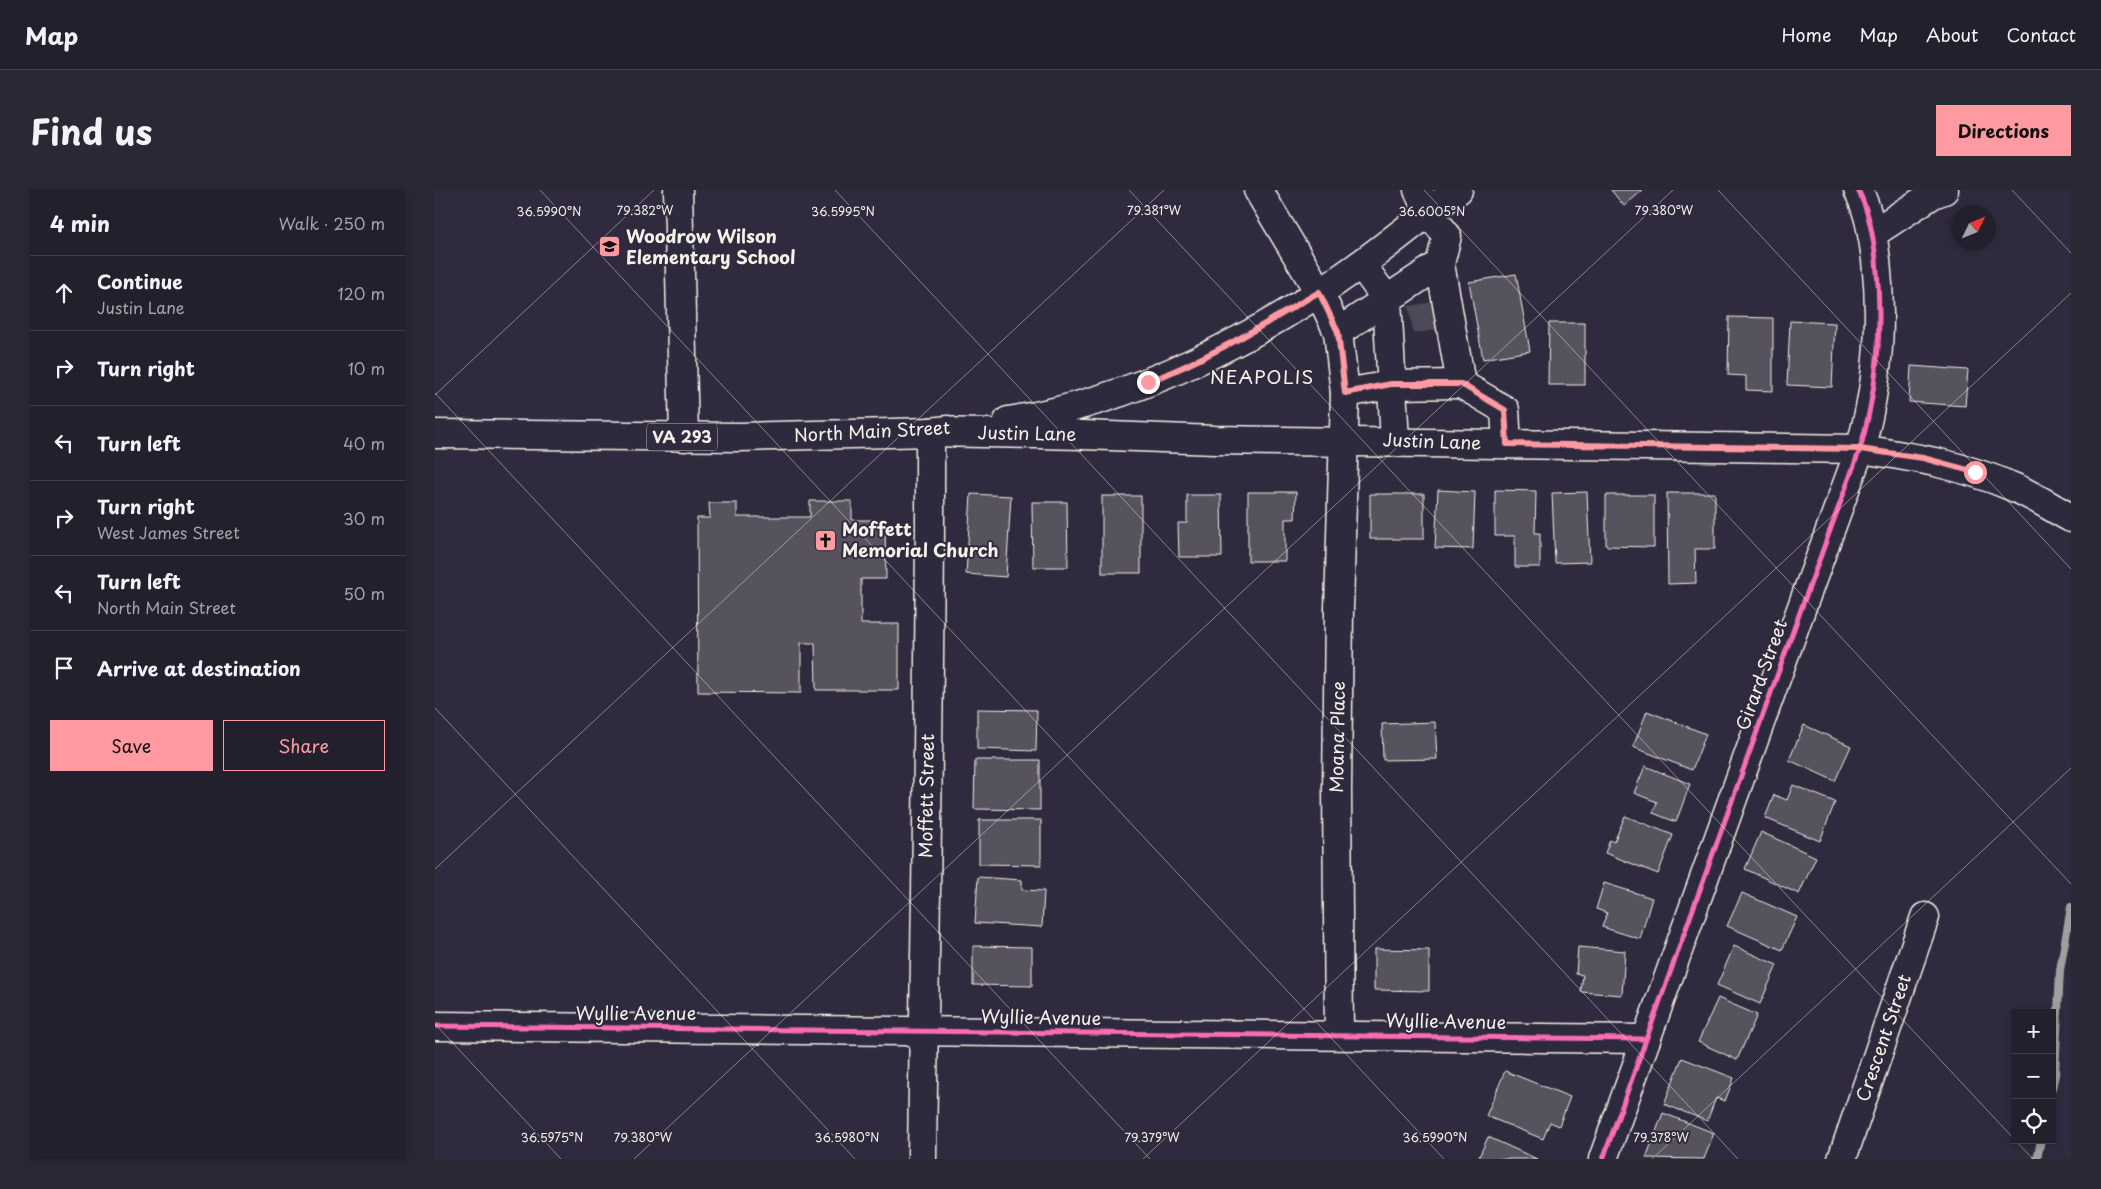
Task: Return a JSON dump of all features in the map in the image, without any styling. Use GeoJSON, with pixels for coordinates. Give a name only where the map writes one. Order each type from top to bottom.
{"type":"FeatureCollection","features":[{"type":"Feature","properties":{"kind":"street"},"geometry":{"type":"LineString","coordinates":[[678,190],[684,437]]}},
{"type":"Feature","properties":{"kind":"street","name":"Moana Place"},"geometry":{"type":"LineString","coordinates":[[1258,190],[1319,292],[1338,332],[1345,393],[1339,609],[1337,790],[1339,1034]]}},
{"type":"Feature","properties":{"kind":"street","name":"North Main Street"},"geometry":{"type":"LineString","coordinates":[[435,434],[684,437],[929,432],[1042,416],[1108,397],[1181,368],[1246,336],[1361,264],[1423,201],[1458,190]]}},
{"type":"Feature","properties":{"kind":"street","name":"Girard Street"},"geometry":{"type":"LineString","coordinates":[[1603,1159],[1796,621],[1860,449],[1867,423],[1877,373],[1879,290],[1873,234],[1858,190]]}},
{"type":"Feature","properties":{"kind":"street"},"geometry":{"type":"LineString","coordinates":[[1873,234],[1933,194],[1944,190]]}},
{"type":"Feature","properties":{"kind":"street"},"geometry":{"type":"LineString","coordinates":[[1423,201],[1447,236],[1440,264],[1444,314],[1461,384]]}},
{"type":"Feature","properties":{"kind":"street"},"geometry":{"type":"LineString","coordinates":[[1361,264],[1395,315],[1391,384],[1395,442]]}},
{"type":"Feature","properties":{"kind":"street"},"geometry":{"type":"LineString","coordinates":[[1338,332],[1395,315],[1440,264]]}},
{"type":"Feature","properties":{"kind":"street"},"geometry":{"type":"LineString","coordinates":[[1345,393],[1391,384],[1461,384],[1505,410],[1507,444]]}},
{"type":"Feature","properties":{"kind":"street","name":"Justin Lane"},"geometry":{"type":"LineString","coordinates":[[929,432],[1215,440],[1345,440],[1860,449],[1923,458],[1975,472],[2015,487],[2071,518]]}},
{"type":"Feature","properties":{"kind":"street","name":"Moffett Street"},"geometry":{"type":"LineString","coordinates":[[923,1159],[927,782],[931,629],[929,432]]}},
{"type":"Feature","properties":{"kind":"street","name":"Crescent Street"},"geometry":{"type":"LineString","coordinates":[[1842,1159],[1925,916]]}},
{"type":"Feature","properties":{"kind":"street","name":"Wyllie Avenue"},"geometry":{"type":"LineString","coordinates":[[435,1026],[1339,1034],[1646,1039]]}},
{"type":"Feature","properties":{"kind":"building"},"geometry":{"type":"Polygon","coordinates":[[[1611,190],[1643,190],[1624,206],[1611,190]]]}},
{"type":"Feature","properties":{"kind":"building"},"geometry":{"type":"Polygon","coordinates":[[[1516,274],[1530,351],[1483,359],[1469,282],[1516,274]]]}},
{"type":"Feature","properties":{"kind":"building"},"geometry":{"type":"Polygon","coordinates":[[[1729,317],[1773,318],[1773,391],[1746,390],[1746,376],[1728,375],[1729,317]]]}},
{"type":"Feature","properties":{"kind":"building"},"geometry":{"type":"Polygon","coordinates":[[[1790,321],[1835,323],[1832,387],[1787,385],[1790,321]]]}},
{"type":"Feature","properties":{"kind":"building"},"geometry":{"type":"Polygon","coordinates":[[[1549,323],[1585,323],[1585,385],[1548,385],[1549,323]]]}},
{"type":"Feature","properties":{"kind":"building"},"geometry":{"type":"Polygon","coordinates":[[[1911,366],[1968,370],[1965,406],[1909,402],[1911,366]]]}},
{"type":"Feature","properties":{"kind":"building"},"geometry":{"type":"Polygon","coordinates":[[[1438,490],[1475,492],[1473,549],[1435,548],[1438,490]]]}},
{"type":"Feature","properties":{"kind":"building"},"geometry":{"type":"Polygon","coordinates":[[[1495,490],[1536,491],[1535,533],[1540,533],[1540,567],[1515,567],[1515,536],[1495,536],[1495,490]]]}},
{"type":"Feature","properties":{"kind":"building"},"geometry":{"type":"Polygon","coordinates":[[[1248,492],[1296,492],[1295,519],[1285,519],[1285,561],[1248,561],[1248,492]]]}},
{"type":"Feature","properties":{"kind":"building"},"geometry":{"type":"Polygon","coordinates":[[[1587,492],[1590,562],[1555,563],[1552,493],[1587,492]]]}},
{"type":"Feature","properties":{"kind":"building"},"geometry":{"type":"Polygon","coordinates":[[[1667,493],[1715,493],[1715,549],[1695,549],[1696,583],[1668,584],[1667,493]]]}},
{"type":"Feature","properties":{"kind":"building"},"geometry":{"type":"Polygon","coordinates":[[[971,494],[1011,496],[1006,577],[966,574],[971,494]]]}},
{"type":"Feature","properties":{"kind":"building"},"geometry":{"type":"Polygon","coordinates":[[[1370,494],[1424,494],[1424,539],[1370,539],[1370,494]]]}},
{"type":"Feature","properties":{"kind":"building"},"geometry":{"type":"Polygon","coordinates":[[[1187,495],[1221,495],[1222,557],[1179,557],[1178,523],[1187,523],[1187,495]]]}},
{"type":"Feature","properties":{"kind":"building"},"geometry":{"type":"Polygon","coordinates":[[[1606,495],[1654,495],[1654,547],[1606,546],[1606,495]]]}},
{"type":"Feature","properties":{"kind":"building"},"geometry":{"type":"Polygon","coordinates":[[[1102,496],[1141,496],[1141,573],[1102,573],[1102,496]]]}},
{"type":"Feature","properties":{"kind":"building"},"geometry":{"type":"Polygon","coordinates":[[[810,501],[852,501],[852,520],[885,520],[886,579],[861,579],[861,624],[899,624],[899,690],[816,690],[815,643],[801,643],[801,693],[698,692],[697,518],[710,518],[709,503],[737,503],[737,517],[810,517],[810,501]]]}},
{"type":"Feature","properties":{"kind":"building"},"geometry":{"type":"Polygon","coordinates":[[[1032,502],[1067,502],[1068,567],[1033,567],[1032,502]]]}},
{"type":"Feature","properties":{"kind":"building"},"geometry":{"type":"Polygon","coordinates":[[[977,709],[1037,710],[1036,751],[977,749],[977,709]]]}},
{"type":"Feature","properties":{"kind":"building"},"geometry":{"type":"Polygon","coordinates":[[[1647,711],[1706,734],[1692,770],[1633,747],[1647,711]]]}},
{"type":"Feature","properties":{"kind":"building"},"geometry":{"type":"Polygon","coordinates":[[[1435,722],[1437,759],[1383,760],[1382,724],[1435,722]]]}},
{"type":"Feature","properties":{"kind":"building"},"geometry":{"type":"Polygon","coordinates":[[[1804,725],[1851,746],[1835,781],[1789,760],[1804,725]]]}},
{"type":"Feature","properties":{"kind":"building"},"geometry":{"type":"Polygon","coordinates":[[[975,760],[1040,760],[1040,810],[974,809],[975,760]]]}},
{"type":"Feature","properties":{"kind":"building"},"geometry":{"type":"Polygon","coordinates":[[[1645,766],[1690,784],[1676,822],[1653,813],[1657,802],[1634,793],[1645,766]]]}},
{"type":"Feature","properties":{"kind":"building"},"geometry":{"type":"Polygon","coordinates":[[[1793,785],[1835,802],[1820,841],[1765,818],[1774,795],[1787,800],[1793,785]]]}},
{"type":"Feature","properties":{"kind":"building"},"geometry":{"type":"Polygon","coordinates":[[[1625,816],[1673,835],[1658,874],[1605,853],[1610,840],[1614,842],[1625,816]]]}},
{"type":"Feature","properties":{"kind":"building"},"geometry":{"type":"Polygon","coordinates":[[[979,820],[1041,820],[1041,865],[979,864],[979,820]]]}},
{"type":"Feature","properties":{"kind":"building"},"geometry":{"type":"Polygon","coordinates":[[[1761,832],[1816,857],[1799,894],[1745,869],[1761,832]]]}},
{"type":"Feature","properties":{"kind":"building"},"geometry":{"type":"Polygon","coordinates":[[[978,877],[1022,880],[1022,890],[1044,891],[1042,927],[975,923],[978,877]]]}},
{"type":"Feature","properties":{"kind":"building"},"geometry":{"type":"Polygon","coordinates":[[[1604,883],[1652,898],[1640,939],[1602,927],[1607,913],[1596,909],[1604,883]]]}},
{"type":"Feature","properties":{"kind":"building"},"geometry":{"type":"Polygon","coordinates":[[[1742,893],[1797,917],[1782,950],[1727,926],[1742,893]]]}},
{"type":"Feature","properties":{"kind":"building"},"geometry":{"type":"Polygon","coordinates":[[[973,946],[1032,947],[1032,986],[973,985],[973,946]]]}},
{"type":"Feature","properties":{"kind":"building"},"geometry":{"type":"Polygon","coordinates":[[[1734,946],[1777,965],[1760,1004],[1717,985],[1734,946]]]}},
{"type":"Feature","properties":{"kind":"building"},"geometry":{"type":"Polygon","coordinates":[[[1578,947],[1625,951],[1622,995],[1581,992],[1583,975],[1576,974],[1578,947]]]}},
{"type":"Feature","properties":{"kind":"building"},"geometry":{"type":"Polygon","coordinates":[[[1374,949],[1429,950],[1429,991],[1374,990],[1374,949]]]}},
{"type":"Feature","properties":{"kind":"building"},"geometry":{"type":"Polygon","coordinates":[[[1718,998],[1757,1015],[1737,1060],[1698,1042],[1718,998]]]}},
{"type":"Feature","properties":{"kind":"building"},"geometry":{"type":"Polygon","coordinates":[[[1682,1058],[1734,1078],[1725,1101],[1716,1098],[1707,1121],[1664,1104],[1682,1058]]]}},
{"type":"Feature","properties":{"kind":"building"},"geometry":{"type":"Polygon","coordinates":[[[1505,1071],[1570,1097],[1559,1126],[1550,1122],[1543,1139],[1486,1116],[1505,1071]]]}},
{"type":"Feature","properties":{"kind":"building"},"geometry":{"type":"Polygon","coordinates":[[[1663,1113],[1714,1133],[1704,1159],[1646,1158],[1663,1113]]]}},
{"type":"Feature","properties":{"kind":"building"},"geometry":{"type":"Polygon","coordinates":[[[1488,1137],[1537,1159],[1478,1159],[1488,1137]]]}},
{"type":"Feature","properties":{"kind":"waterway"},"geometry":{"type":"LineString","coordinates":[[2056,1054],[2060,970],[2071,907]]}},
{"type":"Feature","properties":{"kind":"waterway"},"geometry":{"type":"LineString","coordinates":[[2037,1159],[2040,1144]]}},
{"type":"Feature","properties":{"kind":"tunnel"},"geometry":{"type":"LineString","coordinates":[[1411,320],[1439,315]]}},
{"type":"Feature","properties":{"kind":"cycle path"},"geometry":{"type":"LineString","coordinates":[[1603,1159],[1860,449],[1875,379],[1879,308],[1872,233],[1868,215],[1858,190]]}},
{"type":"Feature","properties":{"kind":"cycle path"},"geometry":{"type":"LineString","coordinates":[[435,1026],[1646,1039]]}},
{"type":"Feature","properties":{"kind":"place","name":"Woodrow Wilson Elementary School"},"geometry":{"type":"Point","coordinates":[610,247]}},
{"type":"Feature","properties":{"kind":"place","name":"Moffett Memorial Church"},"geometry":{"type":"Point","coordinates":[826,540]}},
{"type":"Feature","properties":{"kind":"district","name":"NEAPOLIS"},"geometry":{"type":"Point","coordinates":[1262,377]}},
{"type":"Feature","properties":{"kind":"route"},"geometry":{"type":"LineString","coordinates":[[1148,382],[1246,336],[1319,292],[1338,332],[1345,393],[1391,384],[1461,384],[1505,410],[1507,444],[1860,449],[1923,458],[1975,472]]}}]}
